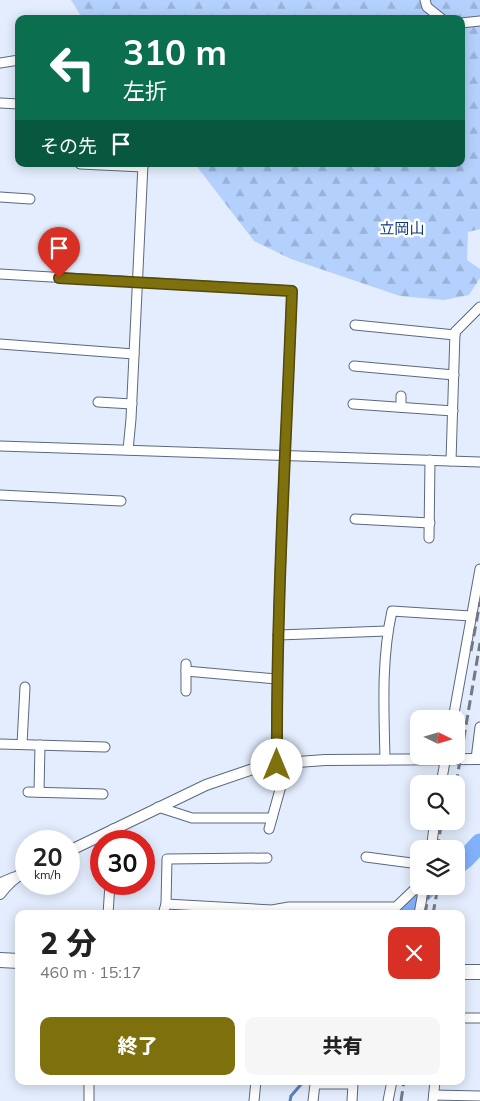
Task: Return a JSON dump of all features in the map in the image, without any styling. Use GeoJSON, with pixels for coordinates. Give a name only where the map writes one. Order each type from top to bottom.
{"type":"FeatureCollection","features":[{"type":"Feature","properties":{"kind":"main road"},"geometry":{"type":"LineString","coordinates":[[0,960],[15,961]]}},
{"type":"Feature","properties":{"kind":"main road"},"geometry":{"type":"LineString","coordinates":[[465,972],[480,972]]}},
{"type":"Feature","properties":{"kind":"street"},"geometry":{"type":"LineString","coordinates":[[425,0],[427,6],[437,15]]}},
{"type":"Feature","properties":{"kind":"street"},"geometry":{"type":"LineString","coordinates":[[465,23],[480,21]]}},
{"type":"Feature","properties":{"kind":"street"},"geometry":{"type":"LineString","coordinates":[[0,63],[15,61]]}},
{"type":"Feature","properties":{"kind":"street"},"geometry":{"type":"LineString","coordinates":[[0,103],[15,104]]}},
{"type":"Feature","properties":{"kind":"street"},"geometry":{"type":"LineString","coordinates":[[128,450],[132,404],[143,167]]}},
{"type":"Feature","properties":{"kind":"street"},"geometry":{"type":"LineString","coordinates":[[0,197],[30,199]]}},
{"type":"Feature","properties":{"kind":"street"},"geometry":{"type":"LineString","coordinates":[[0,274],[292,291],[276,679],[281,786],[269,829]]}},
{"type":"Feature","properties":{"kind":"street"},"geometry":{"type":"LineString","coordinates":[[451,461],[455,332],[480,307]]}},
{"type":"Feature","properties":{"kind":"street"},"geometry":{"type":"LineString","coordinates":[[355,325],[377,323],[404,325],[455,335]]}},
{"type":"Feature","properties":{"kind":"street"},"geometry":{"type":"LineString","coordinates":[[0,344],[134,354]]}},
{"type":"Feature","properties":{"kind":"street"},"geometry":{"type":"LineString","coordinates":[[360,363],[405,366],[454,375]]}},
{"type":"Feature","properties":{"kind":"street"},"geometry":{"type":"LineString","coordinates":[[401,396],[401,407]]}},
{"type":"Feature","properties":{"kind":"street"},"geometry":{"type":"LineString","coordinates":[[98,402],[132,404]]}},
{"type":"Feature","properties":{"kind":"street"},"geometry":{"type":"LineString","coordinates":[[353,404],[453,411]]}},
{"type":"Feature","properties":{"kind":"street"},"geometry":{"type":"LineString","coordinates":[[0,446],[480,462]]}},
{"type":"Feature","properties":{"kind":"street"},"geometry":{"type":"LineString","coordinates":[[430,460],[430,538]]}},
{"type":"Feature","properties":{"kind":"street"},"geometry":{"type":"LineString","coordinates":[[1,492],[46,502],[89,504],[121,501]]}},
{"type":"Feature","properties":{"kind":"street"},"geometry":{"type":"LineString","coordinates":[[355,519],[430,522]]}},
{"type":"Feature","properties":{"kind":"street"},"geometry":{"type":"LineString","coordinates":[[454,710],[480,569]]}},
{"type":"Feature","properties":{"kind":"street"},"geometry":{"type":"LineString","coordinates":[[385,760],[384,701],[387,631],[392,612],[471,616]]}},
{"type":"Feature","properties":{"kind":"street"},"geometry":{"type":"LineString","coordinates":[[278,635],[387,631]]}},
{"type":"Feature","properties":{"kind":"street"},"geometry":{"type":"LineString","coordinates":[[186,691],[186,668],[276,679]]}},
{"type":"Feature","properties":{"kind":"street"},"geometry":{"type":"LineString","coordinates":[[22,744],[25,687]]}},
{"type":"Feature","properties":{"kind":"street"},"geometry":{"type":"LineString","coordinates":[[465,759],[478,759],[480,727]]}},
{"type":"Feature","properties":{"kind":"street"},"geometry":{"type":"LineString","coordinates":[[0,744],[105,747]]}},
{"type":"Feature","properties":{"kind":"street"},"geometry":{"type":"LineString","coordinates":[[39,792],[40,745]]}},
{"type":"Feature","properties":{"kind":"street"},"geometry":{"type":"LineString","coordinates":[[80,846],[158,807],[231,775],[280,764],[325,760],[410,759]]}},
{"type":"Feature","properties":{"kind":"street"},"geometry":{"type":"LineString","coordinates":[[28,792],[103,794]]}},
{"type":"Feature","properties":{"kind":"street"},"geometry":{"type":"LineString","coordinates":[[158,807],[192,818],[272,818]]}},
{"type":"Feature","properties":{"kind":"street"},"geometry":{"type":"LineString","coordinates":[[366,857],[410,863]]}},
{"type":"Feature","properties":{"kind":"street"},"geometry":{"type":"LineString","coordinates":[[201,910],[165,909],[167,859],[267,858]]}},
{"type":"Feature","properties":{"kind":"street"},"geometry":{"type":"LineString","coordinates":[[0,883],[15,876]]}},
{"type":"Feature","properties":{"kind":"street"},"geometry":{"type":"LineString","coordinates":[[0,894],[15,877]]}},
{"type":"Feature","properties":{"kind":"street"},"geometry":{"type":"LineString","coordinates":[[279,910],[290,907],[325,910],[396,907],[410,894]]}},
{"type":"Feature","properties":{"kind":"street"},"geometry":{"type":"LineString","coordinates":[[108,910],[109,895]]}},
{"type":"Feature","properties":{"kind":"street"},"geometry":{"type":"LineString","coordinates":[[420,910],[422,895]]}},
{"type":"Feature","properties":{"kind":"street"},"geometry":{"type":"LineString","coordinates":[[465,1018],[480,1018]]}},
{"type":"Feature","properties":{"kind":"street"},"geometry":{"type":"LineString","coordinates":[[89,1085],[89,1101]]}},
{"type":"Feature","properties":{"kind":"street"},"geometry":{"type":"LineString","coordinates":[[254,1101],[256,1085]]}},
{"type":"Feature","properties":{"kind":"street"},"geometry":{"type":"LineString","coordinates":[[313,1101],[314,1085]]}},
{"type":"Feature","properties":{"kind":"street"},"geometry":{"type":"LineString","coordinates":[[352,1101],[353,1085]]}},
{"type":"Feature","properties":{"kind":"street"},"geometry":{"type":"LineString","coordinates":[[388,1101],[391,1085]]}},
{"type":"Feature","properties":{"kind":"street"},"geometry":{"type":"LineString","coordinates":[[435,1085],[434,1098],[480,1096]]}},
{"type":"Feature","properties":{"kind":"green space","name":"立岡山"},"geometry":{"type":"Polygon","coordinates":[[[71,0],[480,0],[480,229],[468,232],[467,260],[480,269],[480,278],[469,295],[444,300],[400,296],[291,259],[254,241],[197,167],[465,167],[465,15],[80,15],[71,0]]]}},
{"type":"Feature","properties":{"kind":"waterway"},"geometry":{"type":"LineString","coordinates":[[465,859],[480,843]]}},
{"type":"Feature","properties":{"kind":"waterway"},"geometry":{"type":"LineString","coordinates":[[406,910],[408,905],[420,895]]}},
{"type":"Feature","properties":{"kind":"waterway"},"geometry":{"type":"LineString","coordinates":[[290,1101],[291,1096],[301,1085]]}},
{"type":"Feature","properties":{"kind":"railway"},"geometry":{"type":"LineString","coordinates":[[471,651],[480,602]]}},
{"type":"Feature","properties":{"kind":"railway"},"geometry":{"type":"LineString","coordinates":[[458,775],[480,643]]}},
{"type":"Feature","properties":{"kind":"railway"},"geometry":{"type":"LineString","coordinates":[[439,840],[440,830]]}},
{"type":"Feature","properties":{"kind":"railway"},"geometry":{"type":"LineString","coordinates":[[426,910],[428,895]]}},
{"type":"Feature","properties":{"kind":"railway"},"geometry":{"type":"LineString","coordinates":[[434,910],[436,895]]}},
{"type":"Feature","properties":{"kind":"railway"},"geometry":{"type":"LineString","coordinates":[[401,1101],[403,1085]]}},
{"type":"Feature","properties":{"kind":"route"},"geometry":{"type":"LineString","coordinates":[[59,278],[292,291],[276,679],[277,765]]}}]}
